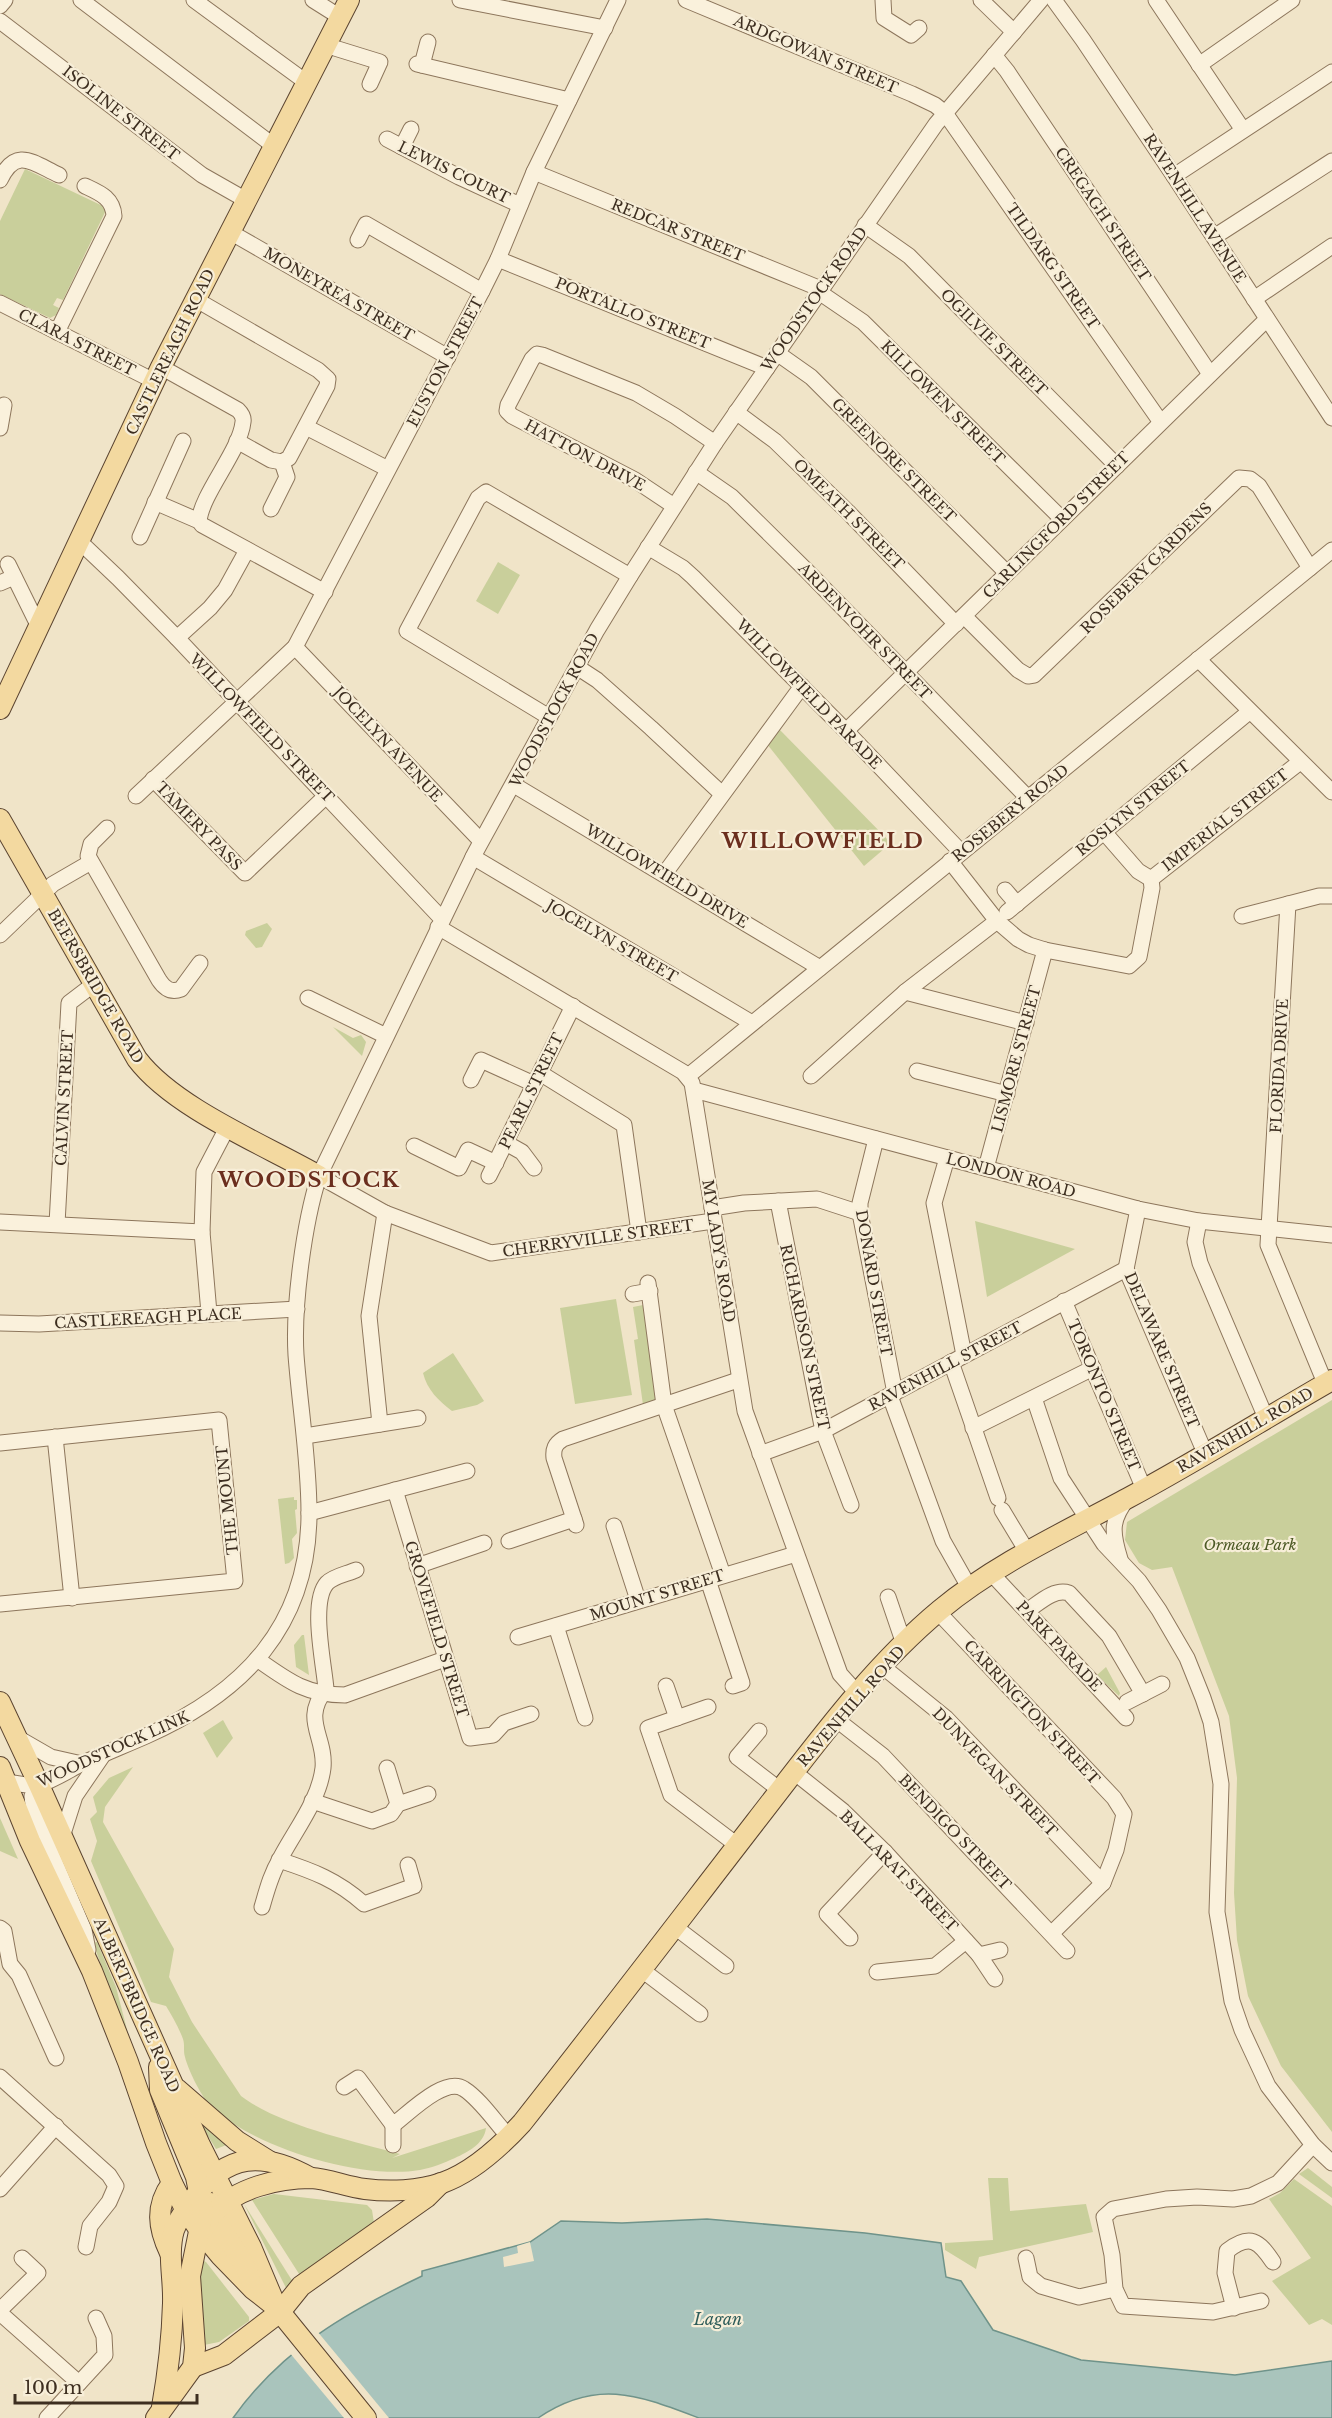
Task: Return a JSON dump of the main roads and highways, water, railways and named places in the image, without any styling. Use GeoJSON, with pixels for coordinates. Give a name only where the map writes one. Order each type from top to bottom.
{"type":"FeatureCollection","features":[{"type":"Feature","properties":{"kind":"main road","name":"CASTLEREAGH ROAD"},"geometry":{"type":"LineString","coordinates":[[0,709],[158,374],[345,8]]}},
{"type":"Feature","properties":{"kind":"main road","name":"BEERSBRIDGE ROAD"},"geometry":{"type":"LineString","coordinates":[[0,819],[137,1059],[147,1072],[184,1100],[319,1176]]}},
{"type":"Feature","properties":{"kind":"main road","name":"RAVENHILL ROAD"},"geometry":{"type":"LineString","coordinates":[[221,2207],[255,2188],[285,2181],[311,2178],[364,2189],[386,2191],[412,2189],[441,2183],[474,2165],[509,2137],[642,1970],[794,1772],[882,1666],[938,1612],[969,1587],[1136,1494],[1329,1382]]}},
{"type":"Feature","properties":{"kind":"main road","name":"ALBERTBRIDGE ROAD"},"geometry":{"type":"LineString","coordinates":[[0,1702],[215,2175]]}},
{"type":"Feature","properties":{"kind":"main road","name":"ALBERTBRIDGE ROAD"},"geometry":{"type":"LineString","coordinates":[[3,1774],[30,1841],[92,1971],[172,2183],[185,2209],[201,2232],[253,2289],[278,2309],[366,2418]]}},
{"type":"Feature","properties":{"kind":"main road"},"geometry":{"type":"LineString","coordinates":[[158,2052],[160,2090],[200,2190],[203,2212],[201,2232],[193,2252],[190,2276],[195,2348],[192,2367],[159,2414]]}},
{"type":"Feature","properties":{"kind":"main road"},"geometry":{"type":"LineString","coordinates":[[173,2085],[237,2141],[269,2161]]}},
{"type":"Feature","properties":{"kind":"main road","name":"RAVENHILL ROAD"},"geometry":{"type":"LineString","coordinates":[[171,2253],[173,2232],[185,2209],[215,2175],[242,2162],[269,2161],[289,2165],[311,2178]]}},
{"type":"Feature","properties":{"kind":"main road"},"geometry":{"type":"LineString","coordinates":[[215,2175],[210,2205],[221,2207]]}},
{"type":"Feature","properties":{"kind":"main road"},"geometry":{"type":"LineString","coordinates":[[159,2414],[171,2339],[173,2301],[171,2253],[163,2238],[159,2209],[164,2194],[172,2183]]}},
{"type":"Feature","properties":{"kind":"main road"},"geometry":{"type":"LineString","coordinates":[[192,2367],[225,2355],[301,2286],[428,2198],[441,2183]]}},
{"type":"Feature","properties":{"kind":"main road"},"geometry":{"type":"LineString","coordinates":[[372,2238],[386,2213],[386,2191]]}},
{"type":"Feature","properties":{"kind":"main road","name":"ALBERTBRIDGE ROAD"},"geometry":{"type":"LineString","coordinates":[[221,2207],[255,2256],[278,2309]]}},
{"type":"Feature","properties":{"kind":"main road"},"geometry":{"type":"LineString","coordinates":[[201,2232],[221,2207]]}},
{"type":"Feature","properties":{"kind":"main road"},"geometry":{"type":"LineString","coordinates":[[221,2207],[253,2289]]}},
{"type":"Feature","properties":{"kind":"water","name":"Lagan"},"geometry":{"type":"Polygon","coordinates":[[[707,2219],[865,2233],[941,2243],[946,2277],[961,2281],[993,2330],[1081,2360],[1235,2375],[1332,2361],[1332,2418],[699,2418],[637,2397],[599,2394],[579,2398],[538,2418],[233,2418],[252,2394],[295,2352],[342,2319],[422,2276],[422,2271],[530,2242],[561,2221],[622,2223],[707,2219]]]}},
{"type":"Feature","properties":{"kind":"district","name":"WILLOWFIELD"},"geometry":{"type":"Point","coordinates":[823,841]}},
{"type":"Feature","properties":{"kind":"district","name":"WOODSTOCK"},"geometry":{"type":"Point","coordinates":[309,1180]}},
{"type":"Feature","properties":{"kind":"park label","name":"Ormeau Park"},"geometry":{"type":"Point","coordinates":[1250,1544]}}]}
